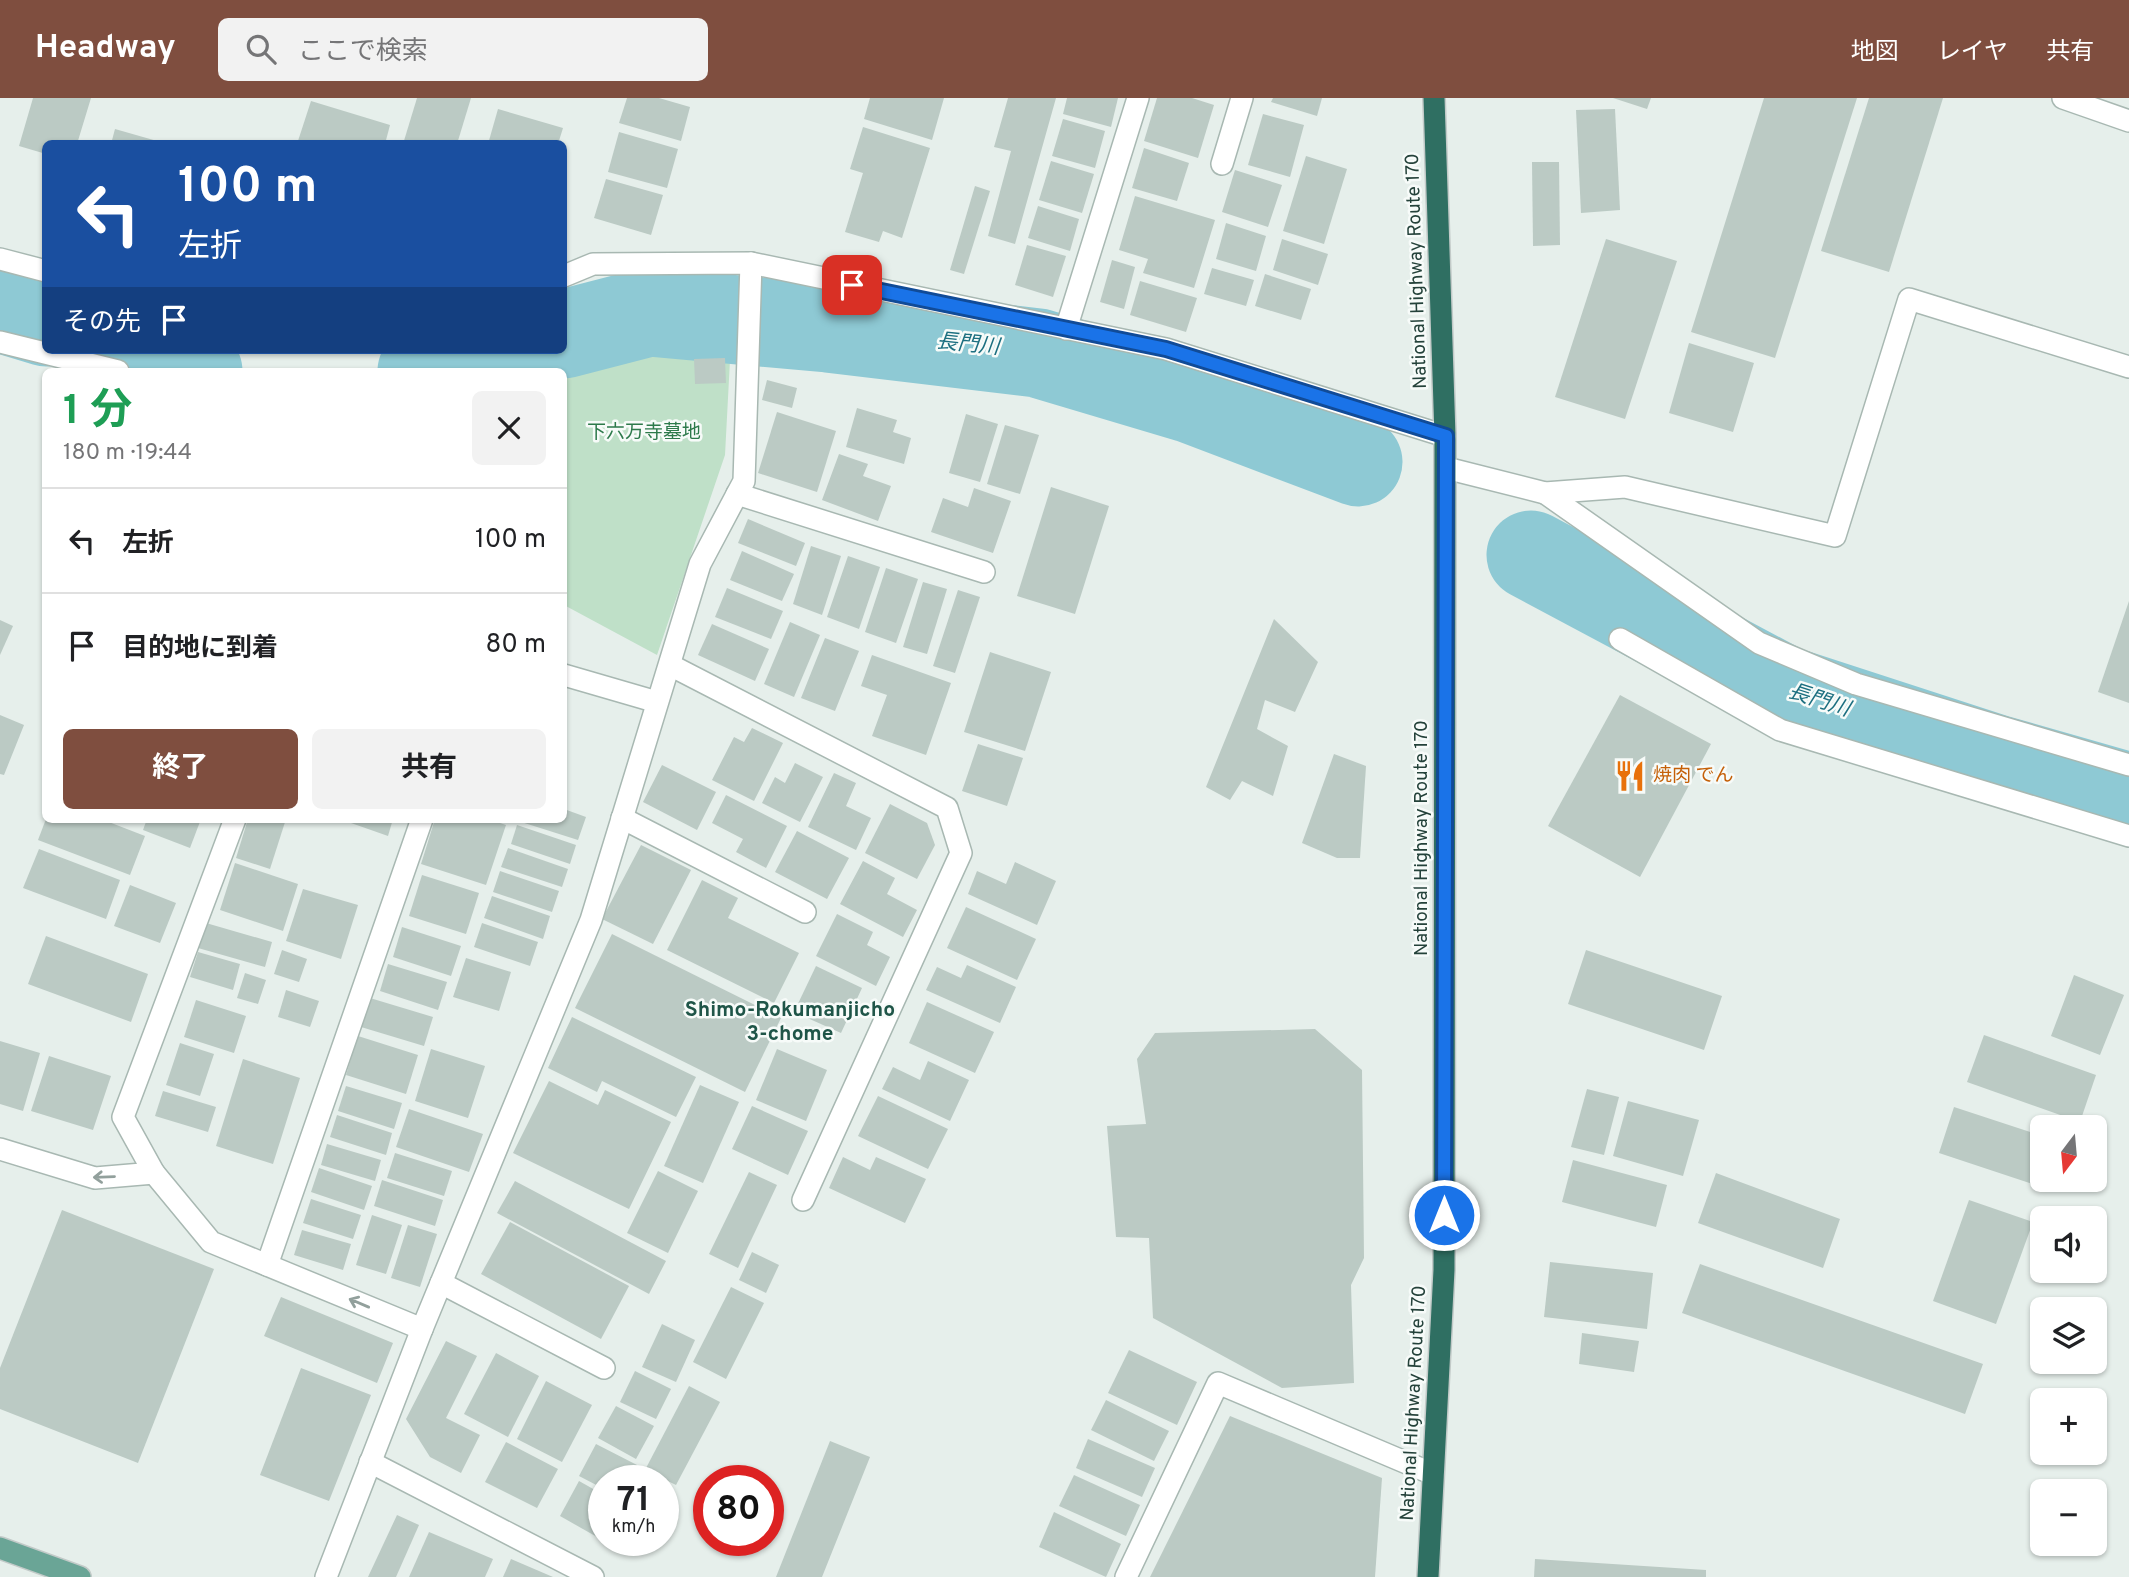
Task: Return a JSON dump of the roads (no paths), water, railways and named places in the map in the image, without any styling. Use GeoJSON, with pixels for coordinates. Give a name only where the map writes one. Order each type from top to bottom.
{"type":"FeatureCollection","features":[{"type":"Feature","properties":{"kind":"highway","name":"National Highway Route 170"},"geometry":{"type":"LineString","coordinates":[[1428,1577],[1444,1270],[1446,436],[1434,98]]}},
{"type":"Feature","properties":{"kind":"main road"},"geometry":{"type":"LineString","coordinates":[[0,1548],[80,1577]]}},
{"type":"Feature","properties":{"kind":"street"},"geometry":{"type":"LineString","coordinates":[[1066,329],[1138,98]]}},
{"type":"Feature","properties":{"kind":"street"},"geometry":{"type":"LineString","coordinates":[[1222,164],[1242,98]]}},
{"type":"Feature","properties":{"kind":"street"},"geometry":{"type":"LineString","coordinates":[[2063,98],[2129,121]]}},
{"type":"Feature","properties":{"kind":"street"},"geometry":{"type":"LineString","coordinates":[[0,259],[42,270]]}},
{"type":"Feature","properties":{"kind":"street"},"geometry":{"type":"LineString","coordinates":[[326,1577],[422,1329],[591,920],[700,564],[744,481],[751,263]]}},
{"type":"Feature","properties":{"kind":"street"},"geometry":{"type":"LineString","coordinates":[[567,275],[593,264],[751,263],[1166,349],[1446,436]]}},
{"type":"Feature","properties":{"kind":"street"},"geometry":{"type":"LineString","coordinates":[[1446,468],[1545,493],[1625,487],[1835,536],[1909,299],[2129,367]]}},
{"type":"Feature","properties":{"kind":"street"},"geometry":{"type":"LineString","coordinates":[[0,342],[42,352]]}},
{"type":"Feature","properties":{"kind":"street"},"geometry":{"type":"LineString","coordinates":[[48,354],[105,368]]}},
{"type":"Feature","properties":{"kind":"street"},"geometry":{"type":"LineString","coordinates":[[1545,493],[1759,643],[1856,684],[2129,765]]}},
{"type":"Feature","properties":{"kind":"street"},"geometry":{"type":"LineString","coordinates":[[737,494],[984,572]]}},
{"type":"Feature","properties":{"kind":"street"},"geometry":{"type":"LineString","coordinates":[[1620,639],[1780,730],[2129,836]]}},
{"type":"Feature","properties":{"kind":"street"},"geometry":{"type":"LineString","coordinates":[[670,665],[947,808],[961,853],[803,1200]]}},
{"type":"Feature","properties":{"kind":"street"},"geometry":{"type":"LineString","coordinates":[[567,675],[657,702]]}},
{"type":"Feature","properties":{"kind":"street"},"geometry":{"type":"LineString","coordinates":[[622,818],[806,912]]}},
{"type":"Feature","properties":{"kind":"street"},"geometry":{"type":"LineString","coordinates":[[233,823],[123,1117],[155,1173],[211,1242],[422,1329]]}},
{"type":"Feature","properties":{"kind":"street"},"geometry":{"type":"LineString","coordinates":[[267,1265],[421,823]]}},
{"type":"Feature","properties":{"kind":"street"},"geometry":{"type":"LineString","coordinates":[[0,1149],[95,1178],[155,1173]]}},
{"type":"Feature","properties":{"kind":"street"},"geometry":{"type":"LineString","coordinates":[[441,1283],[604,1368]]}},
{"type":"Feature","properties":{"kind":"street"},"geometry":{"type":"LineString","coordinates":[[1126,1577],[1218,1383],[1433,1474]]}},
{"type":"Feature","properties":{"kind":"street"},"geometry":{"type":"LineString","coordinates":[[370,1462],[593,1577]]}},
{"type":"Feature","properties":{"kind":"waterway","name":"長門川"},"geometry":{"type":"LineString","coordinates":[[0,308],[42,321]]}},
{"type":"Feature","properties":{"kind":"waterway","name":"長門川"},"geometry":{"type":"LineString","coordinates":[[567,333],[649,312],[828,328],[1038,353],[1189,398],[1358,462]]}},
{"type":"Feature","properties":{"kind":"waterway","name":"長門川"},"geometry":{"type":"LineString","coordinates":[[145,354],[189,368]]}},
{"type":"Feature","properties":{"kind":"waterway","name":"長門川"},"geometry":{"type":"LineString","coordinates":[[434,368],[489,354]]}},
{"type":"Feature","properties":{"kind":"waterway","name":"長門川"},"geometry":{"type":"LineString","coordinates":[[1531,555],[1784,690],[1996,759],[2129,797]]}},
{"type":"Feature","properties":{"kind":"place","name":"焼肉 でん"},"geometry":{"type":"Point","coordinates":[1630,776]}},
{"type":"Feature","properties":{"kind":"district","name":"Shimo-Rokumanjicho 3-chome"},"geometry":{"type":"Point","coordinates":[790,1022]}},
{"type":"Feature","properties":{"kind":"park label","name":"下六万寺墓地"},"geometry":{"type":"Point","coordinates":[644,433]}}]}
